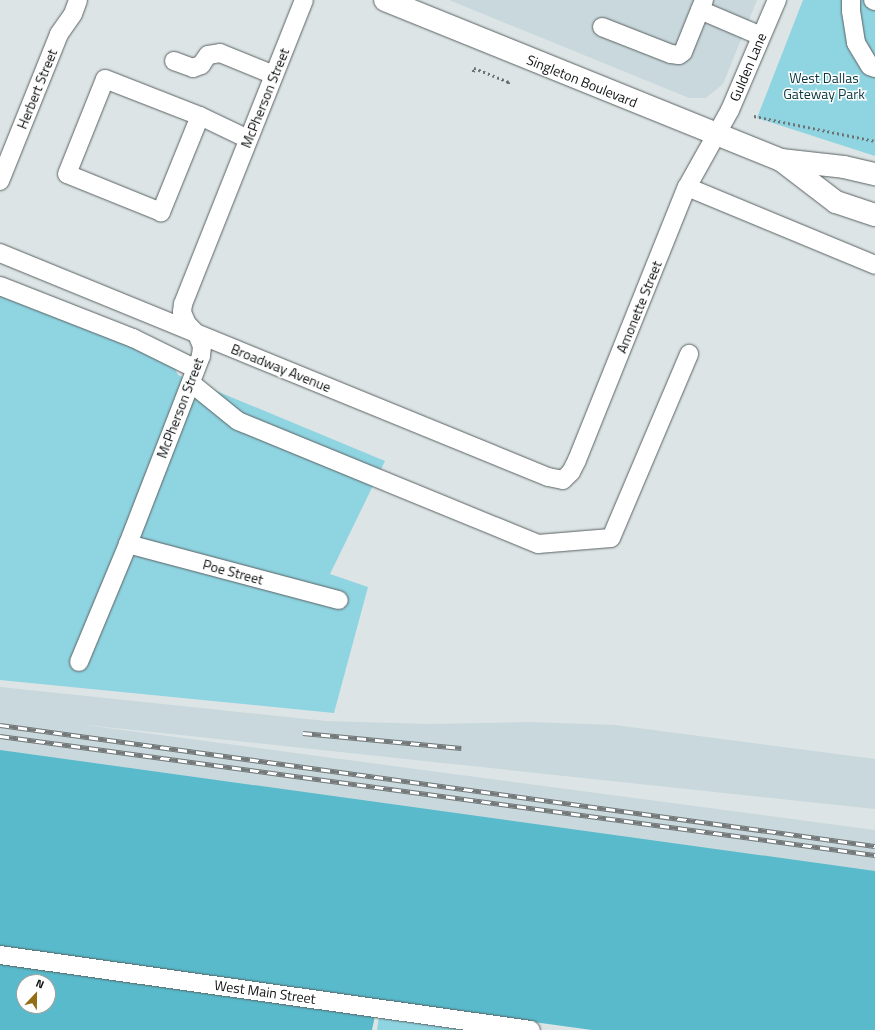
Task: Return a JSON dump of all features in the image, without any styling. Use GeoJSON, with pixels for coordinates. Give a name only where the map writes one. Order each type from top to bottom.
{"type":"FeatureCollection","features":[{"type":"Feature","properties":{"kind":"main road","name":"Singleton Boulevard"},"geometry":{"type":"LineString","coordinates":[[385,0],[781,160],[844,167],[875,174]]}},
{"type":"Feature","properties":{"kind":"main road","name":"Singleton Boulevard"},"geometry":{"type":"LineString","coordinates":[[781,160],[836,202],[875,215]]}},
{"type":"Feature","properties":{"kind":"street","name":"Herbert Street"},"geometry":{"type":"LineString","coordinates":[[0,181],[59,34],[73,14],[78,0]]}},
{"type":"Feature","properties":{"kind":"street","name":"McPherson Street"},"geometry":{"type":"LineString","coordinates":[[79,662],[128,544],[194,376],[202,346],[197,334],[187,324],[182,312],[183,304],[304,0]]}},
{"type":"Feature","properties":{"kind":"street","name":"Gulden Lane"},"geometry":{"type":"LineString","coordinates":[[716,134],[730,110],[777,0]]}},
{"type":"Feature","properties":{"kind":"street"},"geometry":{"type":"LineString","coordinates":[[851,0],[851,11],[856,43],[870,66],[875,68]]}},
{"type":"Feature","properties":{"kind":"street"},"geometry":{"type":"LineString","coordinates":[[602,27],[671,54],[679,55],[683,52],[702,5],[761,36]]}},
{"type":"Feature","properties":{"kind":"street"},"geometry":{"type":"LineString","coordinates":[[174,61],[193,68],[201,66],[208,55],[220,53],[274,75]]}},
{"type":"Feature","properties":{"kind":"street"},"geometry":{"type":"LineString","coordinates":[[200,116],[161,212],[67,174],[106,79],[200,116],[248,139]]}},
{"type":"Feature","properties":{"kind":"street","name":"Amonette Street"},"geometry":{"type":"LineString","coordinates":[[563,480],[571,472],[577,460],[687,187],[716,134]]}},
{"type":"Feature","properties":{"kind":"street"},"geometry":{"type":"LineString","coordinates":[[687,187],[875,265]]}},
{"type":"Feature","properties":{"kind":"street","name":"Broadway Avenue"},"geometry":{"type":"LineString","coordinates":[[0,253],[541,474],[563,480]]}},
{"type":"Feature","properties":{"kind":"street"},"geometry":{"type":"LineString","coordinates":[[0,286],[133,338],[194,376],[238,420],[538,544],[611,538],[689,354]]}},
{"type":"Feature","properties":{"kind":"street","name":"Poe Street"},"geometry":{"type":"LineString","coordinates":[[128,544],[339,600]]}},
{"type":"Feature","properties":{"kind":"street","name":"West Main Street"},"geometry":{"type":"LineString","coordinates":[[0,955],[531,1030]]}},
{"type":"Feature","properties":{"kind":"path"},"geometry":{"type":"LineString","coordinates":[[473,72],[474,68],[509,82],[508,86]]}},
{"type":"Feature","properties":{"kind":"path"},"geometry":{"type":"LineString","coordinates":[[754,116],[875,141]]}},
{"type":"Feature","properties":{"kind":"shaded area"},"geometry":{"type":"Polygon","coordinates":[[[449,0],[757,0],[723,84],[706,98],[689,98],[449,0]]]}},
{"type":"Feature","properties":{"kind":"shaded area"},"geometry":{"type":"Polygon","coordinates":[[[0,687],[326,721],[429,724],[529,722],[615,725],[875,759],[875,809],[77,724],[875,830],[875,943],[0,808],[0,687]]]}},
{"type":"Feature","properties":{"kind":"shaded area"},"geometry":{"type":"Polygon","coordinates":[[[0,750],[875,871],[875,1030],[592,1030],[378,1001],[372,1030],[0,1030],[0,750]]]}},
{"type":"Feature","properties":{"kind":"green space","name":"West Dallas Gateway Park"},"geometry":{"type":"Polygon","coordinates":[[[803,0],[875,0],[875,156],[757,118],[803,0]]]}},
{"type":"Feature","properties":{"kind":"green space"},"geometry":{"type":"Polygon","coordinates":[[[0,291],[111,337],[173,365],[178,375],[385,461],[330,574],[368,587],[334,713],[0,680],[0,291]]]}},
{"type":"Feature","properties":{"kind":"green space"},"geometry":{"type":"Polygon","coordinates":[[[379,1017],[475,1030],[377,1030],[379,1017]]]}},
{"type":"Feature","properties":{"kind":"railway"},"geometry":{"type":"LineString","coordinates":[[0,725],[875,846]]}},
{"type":"Feature","properties":{"kind":"railway"},"geometry":{"type":"LineString","coordinates":[[303,733],[461,748]]}},
{"type":"Feature","properties":{"kind":"railway"},"geometry":{"type":"LineString","coordinates":[[0,736],[875,855]]}}]}
